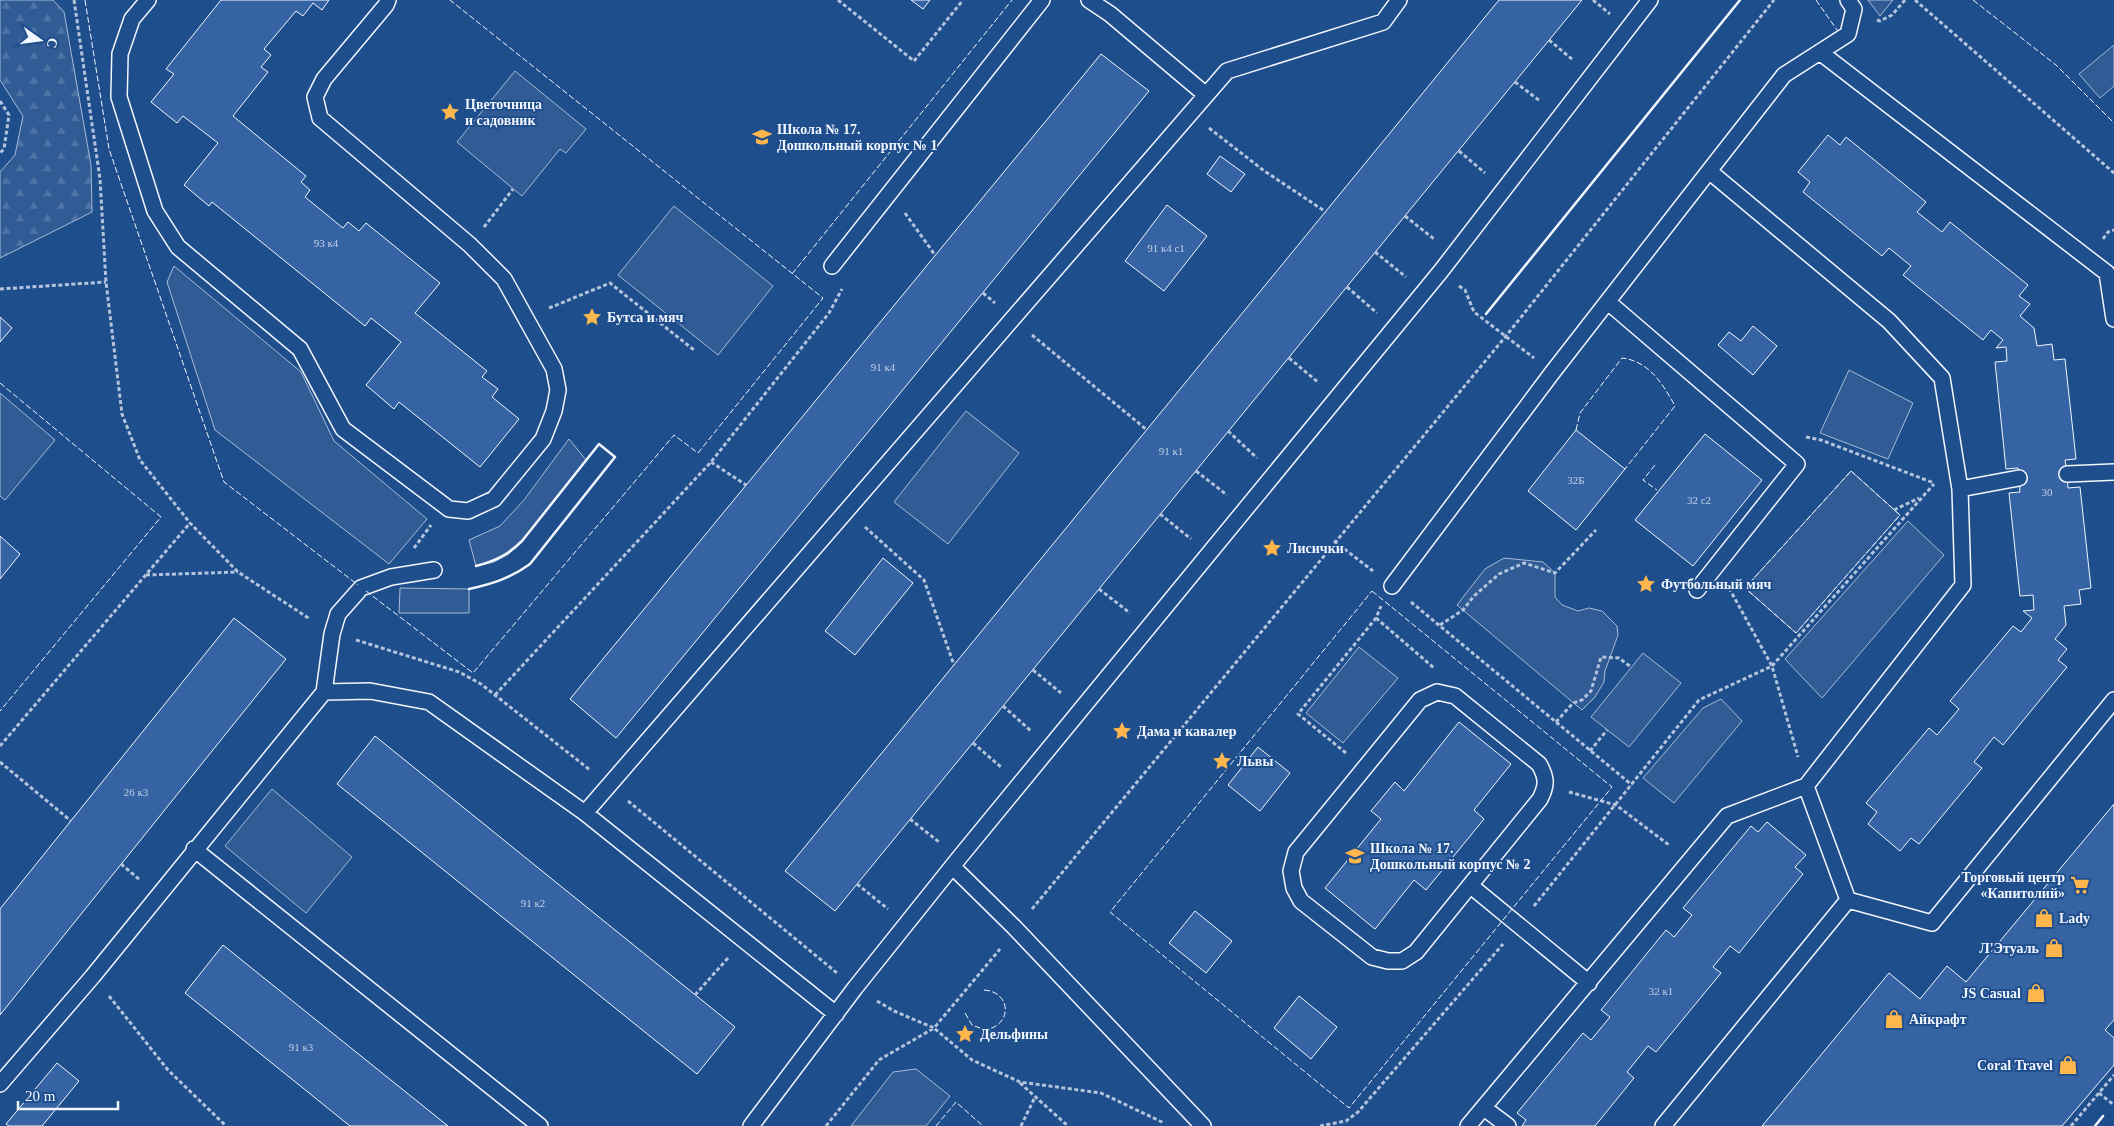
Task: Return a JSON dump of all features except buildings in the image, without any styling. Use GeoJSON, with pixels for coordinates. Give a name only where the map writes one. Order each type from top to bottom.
{"type":"FeatureCollection","features":[{"type":"Feature","properties":{"kind":"lane"},"geometry":{"type":"LineString","coordinates":[[148,0],[132,18],[120,54],[119,97],[155,211],[178,247],[300,349],[343,429],[449,509],[468,511],[494,499],[543,439],[554,411],[558,390],[554,369],[504,279],[470,245],[320,118],[315,97],[324,79],[386,5],[388,0]]}},
{"type":"Feature","properties":{"kind":"lane"},"geometry":{"type":"LineString","coordinates":[[832,266],[1042,0]]}},
{"type":"Feature","properties":{"kind":"lane"},"geometry":{"type":"LineString","coordinates":[[1089,0],[1110,14],[1206,95]]}},
{"type":"Feature","properties":{"kind":"lane"},"geometry":{"type":"LineString","coordinates":[[585,814],[608,785],[1227,71],[1383,22],[1399,0]]}},
{"type":"Feature","properties":{"kind":"lane"},"geometry":{"type":"LineString","coordinates":[[751,1126],[855,988],[956,862],[1453,255],[1650,0]]}},
{"type":"Feature","properties":{"kind":"lane"},"geometry":{"type":"LineString","coordinates":[[1392,586],[1552,373],[1784,75],[1848,34],[1854,9],[1848,0]]}},
{"type":"Feature","properties":{"kind":"lane"},"geometry":{"type":"LineString","coordinates":[[1821,53],[2107,273],[2114,319]]}},
{"type":"Feature","properties":{"kind":"lane"},"geometry":{"type":"LineString","coordinates":[[1468,1126],[1691,862],[1727,816],[1806,786],[1963,585],[1960,489],[1942,378],[1889,321],[1709,171]]}},
{"type":"Feature","properties":{"kind":"lane"},"geometry":{"type":"LineString","coordinates":[[1608,302],[1797,464],[1697,590]]}},
{"type":"Feature","properties":{"kind":"lane"},"geometry":{"type":"LineString","coordinates":[[2066,474],[2114,472]]}},
{"type":"Feature","properties":{"kind":"lane"},"geometry":{"type":"LineString","coordinates":[[1960,489],[2019,478]]}},
{"type":"Feature","properties":{"kind":"lane"},"geometry":{"type":"LineString","coordinates":[[0,1084],[93,976],[324,692],[332,634],[338,614],[361,588],[390,577],[434,570]]}},
{"type":"Feature","properties":{"kind":"lane"},"geometry":{"type":"LineString","coordinates":[[324,692],[370,691],[429,702],[585,814],[836,1014]]}},
{"type":"Feature","properties":{"kind":"lane"},"geometry":{"type":"LineString","coordinates":[[1437,692],[1455,696],[1540,764],[1545,774],[1546,786],[1540,799],[1416,952],[1402,961],[1388,961],[1372,957],[1301,901],[1294,888],[1291,871],[1296,852],[1363,768],[1420,700],[1437,692]]}},
{"type":"Feature","properties":{"kind":"lane"},"geometry":{"type":"LineString","coordinates":[[1848,900],[1932,923],[2114,700]]}},
{"type":"Feature","properties":{"kind":"lane"},"geometry":{"type":"LineString","coordinates":[[1806,786],[1848,900]]}},
{"type":"Feature","properties":{"kind":"lane"},"geometry":{"type":"LineString","coordinates":[[194,850],[540,1126]]}},
{"type":"Feature","properties":{"kind":"lane"},"geometry":{"type":"LineString","coordinates":[[956,862],[1016,929],[1204,1126]]}},
{"type":"Feature","properties":{"kind":"lane"},"geometry":{"type":"LineString","coordinates":[[1471,886],[1589,983]]}},
{"type":"Feature","properties":{"kind":"lane"},"geometry":{"type":"LineString","coordinates":[[1663,1126],[1848,900]]}},
{"type":"Feature","properties":{"kind":"lane"},"geometry":{"type":"LineString","coordinates":[[1484,1108],[1508,1126]]}},
{"type":"Feature","properties":{"kind":"path"},"geometry":{"type":"LineString","coordinates":[[74,0],[100,179],[106,282],[122,414],[140,460],[190,523],[238,572],[332,634],[459,672],[481,684],[608,785],[855,988],[894,1011],[934,1028],[972,1060],[1020,1082],[1101,1093],[1167,1126]]}},
{"type":"Feature","properties":{"kind":"path"},"geometry":{"type":"LineString","coordinates":[[838,0],[914,61],[963,0]]}},
{"type":"Feature","properties":{"kind":"path"},"geometry":{"type":"LineString","coordinates":[[826,1126],[878,1060],[934,1028],[1334,541],[1506,336],[1774,0]]}},
{"type":"Feature","properties":{"kind":"path"},"geometry":{"type":"LineString","coordinates":[[1915,0],[2114,173]]}},
{"type":"Feature","properties":{"kind":"path"},"geometry":{"type":"LineString","coordinates":[[1549,40],[1555,45]]}},
{"type":"Feature","properties":{"kind":"path"},"geometry":{"type":"LineString","coordinates":[[1515,82],[1559,116]]}},
{"type":"Feature","properties":{"kind":"path"},"geometry":{"type":"LineString","coordinates":[[0,101],[9,115],[4,149],[0,153]]}},
{"type":"Feature","properties":{"kind":"path"},"geometry":{"type":"LineString","coordinates":[[1190,114],[1263,170],[1326,212]]}},
{"type":"Feature","properties":{"kind":"path"},"geometry":{"type":"LineString","coordinates":[[1458,151],[1504,188]]}},
{"type":"Feature","properties":{"kind":"path"},"geometry":{"type":"LineString","coordinates":[[470,245],[513,189]]}},
{"type":"Feature","properties":{"kind":"path"},"geometry":{"type":"LineString","coordinates":[[890,192],[935,255]]}},
{"type":"Feature","properties":{"kind":"path"},"geometry":{"type":"LineString","coordinates":[[1405,216],[1453,255]]}},
{"type":"Feature","properties":{"kind":"path"},"geometry":{"type":"LineString","coordinates":[[1375,252],[1424,290]]}},
{"type":"Feature","properties":{"kind":"path"},"geometry":{"type":"LineString","coordinates":[[495,695],[711,462],[829,313],[843,287],[832,266]]}},
{"type":"Feature","properties":{"kind":"path"},"geometry":{"type":"LineString","coordinates":[[0,289],[106,282]]}},
{"type":"Feature","properties":{"kind":"path"},"geometry":{"type":"LineString","coordinates":[[525,317],[610,283],[694,350]]}},
{"type":"Feature","properties":{"kind":"path"},"geometry":{"type":"LineString","coordinates":[[1346,287],[1394,328]]}},
{"type":"Feature","properties":{"kind":"path"},"geometry":{"type":"LineString","coordinates":[[1465,290],[1474,312],[1552,373]]}},
{"type":"Feature","properties":{"kind":"path"},"geometry":{"type":"LineString","coordinates":[[1013,319],[1147,430]]}},
{"type":"Feature","properties":{"kind":"path"},"geometry":{"type":"LineString","coordinates":[[1289,358],[1336,398]]}},
{"type":"Feature","properties":{"kind":"path"},"geometry":{"type":"LineString","coordinates":[[1228,432],[1274,474]]}},
{"type":"Feature","properties":{"kind":"path"},"geometry":{"type":"LineString","coordinates":[[1770,441],[1791,434],[1821,440],[1935,483],[1960,489]]}},
{"type":"Feature","properties":{"kind":"path"},"geometry":{"type":"LineString","coordinates":[[711,462],[746,484]]}},
{"type":"Feature","properties":{"kind":"path"},"geometry":{"type":"LineString","coordinates":[[1196,471],[1244,510]]}},
{"type":"Feature","properties":{"kind":"path"},"geometry":{"type":"LineString","coordinates":[[1320,1126],[1346,1121],[1358,1112],[1519,925],[1699,700],[1772,666],[1935,483]]}},
{"type":"Feature","properties":{"kind":"path"},"geometry":{"type":"LineString","coordinates":[[1894,510],[1922,497]]}},
{"type":"Feature","properties":{"kind":"path"},"geometry":{"type":"LineString","coordinates":[[847,511],[924,580],[954,665]]}},
{"type":"Feature","properties":{"kind":"path"},"geometry":{"type":"LineString","coordinates":[[1160,514],[1209,553]]}},
{"type":"Feature","properties":{"kind":"path"},"geometry":{"type":"LineString","coordinates":[[0,746],[190,523]]}},
{"type":"Feature","properties":{"kind":"path"},"geometry":{"type":"LineString","coordinates":[[1440,625],[1463,610],[1474,596],[1499,574],[1524,563],[1555,573],[1596,530]]}},
{"type":"Feature","properties":{"kind":"path"},"geometry":{"type":"LineString","coordinates":[[1334,541],[1440,625],[1632,785]]}},
{"type":"Feature","properties":{"kind":"path"},"geometry":{"type":"LineString","coordinates":[[1716,566],[1772,666],[1806,786]]}},
{"type":"Feature","properties":{"kind":"path"},"geometry":{"type":"LineString","coordinates":[[146,575],[238,572]]}},
{"type":"Feature","properties":{"kind":"path"},"geometry":{"type":"LineString","coordinates":[[1099,589],[1148,628]]}},
{"type":"Feature","properties":{"kind":"path"},"geometry":{"type":"LineString","coordinates":[[1363,768],[1298,714],[1376,618],[1442,676],[1437,692]]}},
{"type":"Feature","properties":{"kind":"path"},"geometry":{"type":"LineString","coordinates":[[1556,722],[1573,703],[1582,700],[1591,691],[1601,657],[1619,658],[1631,667]]}},
{"type":"Feature","properties":{"kind":"path"},"geometry":{"type":"LineString","coordinates":[[1033,670],[1081,709]]}},
{"type":"Feature","properties":{"kind":"path"},"geometry":{"type":"LineString","coordinates":[[1003,706],[1050,747]]}},
{"type":"Feature","properties":{"kind":"path"},"geometry":{"type":"LineString","coordinates":[[1590,751],[1607,730]]}},
{"type":"Feature","properties":{"kind":"path"},"geometry":{"type":"LineString","coordinates":[[973,742],[1020,783]]}},
{"type":"Feature","properties":{"kind":"path"},"geometry":{"type":"LineString","coordinates":[[0,762],[70,821]]}},
{"type":"Feature","properties":{"kind":"path"},"geometry":{"type":"LineString","coordinates":[[1546,786],[1616,805],[1691,862]]}},
{"type":"Feature","properties":{"kind":"path"},"geometry":{"type":"LineString","coordinates":[[910,819],[956,862]]}},
{"type":"Feature","properties":{"kind":"path"},"geometry":{"type":"LineString","coordinates":[[857,884],[907,923]]}},
{"type":"Feature","properties":{"kind":"path"},"geometry":{"type":"LineString","coordinates":[[695,995],[744,941]]}},
{"type":"Feature","properties":{"kind":"path"},"geometry":{"type":"LineString","coordinates":[[93,976],[168,1070],[226,1126]]}},
{"type":"Feature","properties":{"kind":"path"},"geometry":{"type":"LineString","coordinates":[[2071,1126],[2114,1075]]}},
{"type":"Feature","properties":{"kind":"path"},"geometry":{"type":"LineString","coordinates":[[1020,1082],[1068,1126]]}},
{"type":"Feature","properties":{"kind":"path"},"geometry":{"type":"LineString","coordinates":[[2099,1093],[2114,1105]]}},
{"type":"Feature","properties":{"kind":"path"},"geometry":{"type":"LineString","coordinates":[[1021,1126],[1035,1097]]}},
{"type":"Feature","properties":{"kind":"green space"},"geometry":{"type":"Polygon","coordinates":[[[0,0],[53,0],[64,12],[91,165],[92,212],[0,258],[0,172],[15,155],[23,116],[0,80],[0,0]]]}},
{"type":"Feature","properties":{"kind":"shaded area"},"geometry":{"type":"Polygon","coordinates":[[[1868,0],[1893,0],[1880,16],[1868,0]]]}},
{"type":"Feature","properties":{"kind":"shaded area"},"geometry":{"type":"Polygon","coordinates":[[[2114,45],[2114,86],[2100,98],[2079,74],[2114,45]]]}},
{"type":"Feature","properties":{"kind":"shaded area"},"geometry":{"type":"Polygon","coordinates":[[[515,71],[586,129],[566,153],[560,149],[522,196],[457,142],[515,71]]]}},
{"type":"Feature","properties":{"kind":"shaded area"},"geometry":{"type":"Polygon","coordinates":[[[674,206],[773,286],[718,355],[618,275],[674,206]]]}},
{"type":"Feature","properties":{"kind":"shaded area"},"geometry":{"type":"Polygon","coordinates":[[[174,266],[301,372],[334,441],[427,519],[389,564],[215,430],[167,282],[174,266]]]}},
{"type":"Feature","properties":{"kind":"shaded area"},"geometry":{"type":"Polygon","coordinates":[[[1849,370],[1913,403],[1888,459],[1820,433],[1849,370]]]}},
{"type":"Feature","properties":{"kind":"shaded area"},"geometry":{"type":"Polygon","coordinates":[[[0,393],[55,440],[5,500],[0,496],[0,393]]]}},
{"type":"Feature","properties":{"kind":"shaded area"},"geometry":{"type":"Polygon","coordinates":[[[966,411],[1019,453],[948,544],[894,502],[966,411]]]}},
{"type":"Feature","properties":{"kind":"shaded area"},"geometry":{"type":"Polygon","coordinates":[[[569,439],[586,460],[522,541],[509,554],[494,562],[476,566],[469,540],[500,526],[524,500],[569,439]]]}},
{"type":"Feature","properties":{"kind":"shaded area"},"geometry":{"type":"Polygon","coordinates":[[[1851,471],[1900,515],[1796,633],[1745,588],[1851,471]]]}},
{"type":"Feature","properties":{"kind":"shaded area"},"geometry":{"type":"Polygon","coordinates":[[[1908,521],[1944,555],[1822,698],[1785,659],[1908,521]]]}},
{"type":"Feature","properties":{"kind":"shaded area"},"geometry":{"type":"Polygon","coordinates":[[[1504,558],[1543,562],[1555,573],[1555,597],[1562,605],[1578,611],[1589,608],[1602,611],[1617,626],[1618,635],[1605,671],[1604,682],[1595,697],[1582,710],[1457,605],[1485,569],[1504,558]]]}},
{"type":"Feature","properties":{"kind":"shaded area"},"geometry":{"type":"Polygon","coordinates":[[[400,588],[469,589],[469,613],[399,613],[400,588]]]}},
{"type":"Feature","properties":{"kind":"shaded area"},"geometry":{"type":"Polygon","coordinates":[[[1359,647],[1398,678],[1343,743],[1306,713],[1359,647]]]}},
{"type":"Feature","properties":{"kind":"shaded area"},"geometry":{"type":"Polygon","coordinates":[[[1643,653],[1681,683],[1629,747],[1591,717],[1643,653]]]}},
{"type":"Feature","properties":{"kind":"shaded area"},"geometry":{"type":"Polygon","coordinates":[[[1721,699],[1742,721],[1674,803],[1643,778],[1703,708],[1721,699]]]}},
{"type":"Feature","properties":{"kind":"shaded area"},"geometry":{"type":"Polygon","coordinates":[[[272,789],[352,857],[306,913],[225,846],[272,789]]]}},
{"type":"Feature","properties":{"kind":"shaded area"},"geometry":{"type":"Polygon","coordinates":[[[916,1069],[950,1096],[926,1126],[851,1126],[893,1072],[916,1069]]]}},
{"type":"Feature","properties":{"kind":"fence"},"geometry":{"type":"LineString","coordinates":[[85,0],[109,149],[224,482],[358,585]]}},
{"type":"Feature","properties":{"kind":"fence"},"geometry":{"type":"LineString","coordinates":[[366,591],[473,673],[674,435],[698,453],[823,298],[450,0]]}},
{"type":"Feature","properties":{"kind":"fence"},"geometry":{"type":"LineString","coordinates":[[792,274],[1012,0]]}},
{"type":"Feature","properties":{"kind":"fence"},"geometry":{"type":"LineString","coordinates":[[1816,0],[1837,30]]}},
{"type":"Feature","properties":{"kind":"fence"},"geometry":{"type":"LineString","coordinates":[[1973,0],[2056,65],[2114,123]]}},
{"type":"Feature","properties":{"kind":"fence"},"geometry":{"type":"LineString","coordinates":[[1576,430],[1580,413],[1622,358],[1632,360],[1647,369],[1660,382],[1675,406],[1625,469]]}},
{"type":"Feature","properties":{"kind":"fence"},"geometry":{"type":"LineString","coordinates":[[0,383],[161,517],[0,711]]}},
{"type":"Feature","properties":{"kind":"fence"},"geometry":{"type":"LineString","coordinates":[[1655,465],[1643,480],[1657,490]]}},
{"type":"Feature","properties":{"kind":"fence"},"geometry":{"type":"LineString","coordinates":[[1851,471],[1900,515],[1796,633],[1745,588],[1851,471]]}},
{"type":"Feature","properties":{"kind":"fence"},"geometry":{"type":"LineString","coordinates":[[1372,591],[1612,787],[1349,1108],[1110,912],[1372,591]]}},
{"type":"Feature","properties":{"kind":"fence"},"geometry":{"type":"LineString","coordinates":[[965,1013],[972,1025],[985,1030],[1001,1022],[1005,1008],[1003,1001],[992,992],[982,990]]}},
{"type":"Feature","properties":{"kind":"fence"},"geometry":{"type":"LineString","coordinates":[[936,1126],[956,1102],[983,1126]]}},
{"type":"Feature","properties":{"kind":"wall"},"geometry":{"type":"LineString","coordinates":[[1486,314],[1740,0]]}},
{"type":"Feature","properties":{"kind":"wall"},"geometry":{"type":"LineString","coordinates":[[469,589],[501,580],[530,564],[615,457],[599,444],[522,541],[501,557],[476,566]]}},
{"type":"Feature","properties":{"kind":"wall"},"geometry":{"type":"LineString","coordinates":[[2095,1126],[2103,1116]]}},
{"type":"Feature","properties":{"kind":"place","name":"Цветочница и садовник"},"geometry":{"type":"Point","coordinates":[450,112]}},
{"type":"Feature","properties":{"kind":"place","name":"Школа № 17. Дошкольный корпус № 1"},"geometry":{"type":"Point","coordinates":[762,137]}},
{"type":"Feature","properties":{"kind":"place","name":"Бутса и мяч"},"geometry":{"type":"Point","coordinates":[592,317]}},
{"type":"Feature","properties":{"kind":"place","name":"Лисички"},"geometry":{"type":"Point","coordinates":[1272,548]}},
{"type":"Feature","properties":{"kind":"place","name":"Футбольный мяч"},"geometry":{"type":"Point","coordinates":[1646,584]}},
{"type":"Feature","properties":{"kind":"place","name":"Дама и кавалер"},"geometry":{"type":"Point","coordinates":[1122,731]}},
{"type":"Feature","properties":{"kind":"place","name":"Львы"},"geometry":{"type":"Point","coordinates":[1222,761]}},
{"type":"Feature","properties":{"kind":"place","name":"Школа № 17. Дошкольный корпус № 2"},"geometry":{"type":"Point","coordinates":[1355,856]}},
{"type":"Feature","properties":{"kind":"place","name":"Торговый центр «Капитолий»"},"geometry":{"type":"Point","coordinates":[2080,885]}},
{"type":"Feature","properties":{"kind":"place","name":"Lady"},"geometry":{"type":"Point","coordinates":[2044,918]}},
{"type":"Feature","properties":{"kind":"place","name":"Л'Этуаль"},"geometry":{"type":"Point","coordinates":[2054,948]}},
{"type":"Feature","properties":{"kind":"place","name":"JS Casual"},"geometry":{"type":"Point","coordinates":[2036,993]}},
{"type":"Feature","properties":{"kind":"place","name":"Айкрафт"},"geometry":{"type":"Point","coordinates":[1894,1019]}},
{"type":"Feature","properties":{"kind":"place","name":"Дельфины"},"geometry":{"type":"Point","coordinates":[965,1034]}},
{"type":"Feature","properties":{"kind":"place","name":"Coral Travel"},"geometry":{"type":"Point","coordinates":[2068,1065]}}]}
